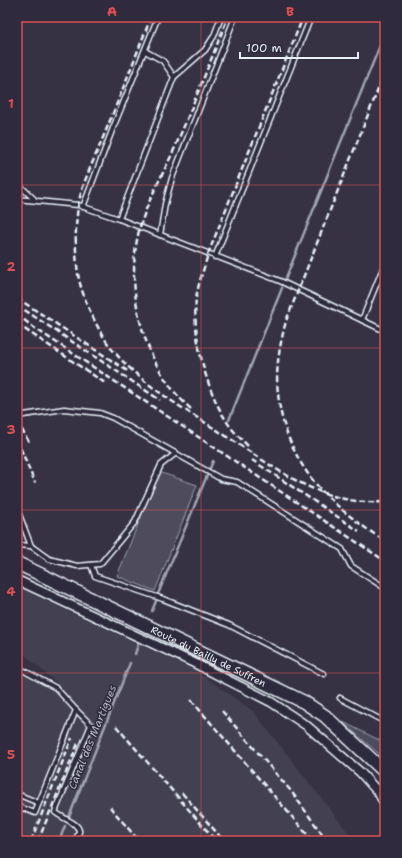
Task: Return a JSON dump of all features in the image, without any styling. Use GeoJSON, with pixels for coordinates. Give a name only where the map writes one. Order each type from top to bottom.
{"type":"FeatureCollection","features":[{"type":"Feature","properties":{"kind":"main road","name":"Route du Bailly de Suffren"},"geometry":{"type":"LineString","coordinates":[[17,563],[304,702],[325,716],[385,772]]}},
{"type":"Feature","properties":{"kind":"street"},"geometry":{"type":"LineString","coordinates":[[17,580],[180,656],[271,702],[307,726],[360,772],[378,792],[385,804]]}},
{"type":"Feature","properties":{"kind":"lane"},"geometry":{"type":"LineString","coordinates":[[83,207],[158,17]]}},
{"type":"Feature","properties":{"kind":"lane"},"geometry":{"type":"LineString","coordinates":[[119,219],[174,76],[205,50],[214,36],[221,17]]}},
{"type":"Feature","properties":{"kind":"lane"},"geometry":{"type":"LineString","coordinates":[[160,235],[165,204],[172,178],[235,17]]}},
{"type":"Feature","properties":{"kind":"lane"},"geometry":{"type":"LineString","coordinates":[[215,257],[311,17]]}},
{"type":"Feature","properties":{"kind":"lane"},"geometry":{"type":"LineString","coordinates":[[145,50],[163,62],[174,76]]}},
{"type":"Feature","properties":{"kind":"lane"},"geometry":{"type":"LineString","coordinates":[[17,183],[34,200]]}},
{"type":"Feature","properties":{"kind":"lane"},"geometry":{"type":"LineString","coordinates":[[17,199],[83,207],[119,219],[280,281],[385,330]]}},
{"type":"Feature","properties":{"kind":"lane"},"geometry":{"type":"LineString","coordinates":[[362,320],[385,263]]}},
{"type":"Feature","properties":{"kind":"lane"},"geometry":{"type":"LineString","coordinates":[[17,416],[64,409],[100,413],[113,418],[221,479],[237,482],[342,549],[351,566],[385,588]]}},
{"type":"Feature","properties":{"kind":"lane"},"geometry":{"type":"LineString","coordinates":[[17,545],[30,546],[49,559],[78,566],[100,564],[135,522],[161,465],[176,453]]}},
{"type":"Feature","properties":{"kind":"lane"},"geometry":{"type":"LineString","coordinates":[[17,509],[30,546]]}},
{"type":"Feature","properties":{"kind":"lane"},"geometry":{"type":"LineString","coordinates":[[91,565],[95,576],[162,599],[229,625],[324,674]]}},
{"type":"Feature","properties":{"kind":"lane"},"geometry":{"type":"LineString","coordinates":[[17,668],[56,688],[91,725],[55,812],[60,817],[74,823],[78,827],[79,832],[75,841]]}},
{"type":"Feature","properties":{"kind":"lane"},"geometry":{"type":"LineString","coordinates":[[340,698],[385,722]]}},
{"type":"Feature","properties":{"kind":"lane"},"geometry":{"type":"LineString","coordinates":[[17,806],[35,813],[76,710]]}},
{"type":"Feature","properties":{"kind":"lane"},"geometry":{"type":"LineString","coordinates":[[17,794],[39,803]]}},
{"type":"Feature","properties":{"kind":"shaded area"},"geometry":{"type":"Polygon","coordinates":[[[159,472],[197,485],[155,591],[117,576],[159,472]]]}},
{"type":"Feature","properties":{"kind":"shaded area"},"geometry":{"type":"Polygon","coordinates":[[[17,587],[196,671],[253,711],[355,841],[17,841],[17,665],[59,685],[17,648],[17,587]]]}},
{"type":"Feature","properties":{"kind":"shaded area"},"geometry":{"type":"Polygon","coordinates":[[[343,722],[385,743],[385,759],[348,727],[343,722]]]}},
{"type":"Feature","properties":{"kind":"waterway"},"geometry":{"type":"LineString","coordinates":[[285,280],[385,33]]}},
{"type":"Feature","properties":{"kind":"waterway"},"geometry":{"type":"LineString","coordinates":[[229,420],[282,288]]}},
{"type":"Feature","properties":{"kind":"waterway"},"geometry":{"type":"LineString","coordinates":[[158,594],[213,461]]}},
{"type":"Feature","properties":{"kind":"waterway"},"geometry":{"type":"LineString","coordinates":[[152,611],[156,601]]}},
{"type":"Feature","properties":{"kind":"waterway"},"geometry":{"type":"LineString","coordinates":[[135,654],[139,642]]}},
{"type":"Feature","properties":{"kind":"waterway","name":"Canal des Martigues"},"geometry":{"type":"LineString","coordinates":[[69,817],[130,663]]}},
{"type":"Feature","properties":{"kind":"waterway","name":"Canal des Martigues"},"geometry":{"type":"LineString","coordinates":[[59,841],[65,826]]}},
{"type":"Feature","properties":{"kind":"railway"},"geometry":{"type":"LineString","coordinates":[[151,17],[88,173],[78,207],[76,223],[76,257],[78,274],[86,302],[96,323],[111,348],[136,374],[165,396],[282,472],[320,492],[340,498],[362,502],[385,502]]}},
{"type":"Feature","properties":{"kind":"railway"},"geometry":{"type":"LineString","coordinates":[[191,409],[174,392],[160,371],[149,349],[141,325],[136,300],[134,275],[135,251],[140,227],[148,204],[198,93],[228,17]]}},
{"type":"Feature","properties":{"kind":"railway"},"geometry":{"type":"LineString","coordinates":[[248,446],[226,421],[211,391],[198,344],[195,313],[196,299],[208,254],[303,17]]}},
{"type":"Feature","properties":{"kind":"railway"},"geometry":{"type":"LineString","coordinates":[[385,72],[286,321],[280,348],[277,375],[278,393],[283,421],[287,434],[299,460],[325,494],[361,525],[385,541]]}},
{"type":"Feature","properties":{"kind":"railway"},"geometry":{"type":"LineString","coordinates":[[17,298],[129,372]]}},
{"type":"Feature","properties":{"kind":"railway"},"geometry":{"type":"LineString","coordinates":[[17,305],[160,400]]}},
{"type":"Feature","properties":{"kind":"railway"},"geometry":{"type":"LineString","coordinates":[[17,314],[33,327],[385,561]]}},
{"type":"Feature","properties":{"kind":"railway"},"geometry":{"type":"LineString","coordinates":[[17,324],[105,383]]}},
{"type":"Feature","properties":{"kind":"railway"},"geometry":{"type":"LineString","coordinates":[[17,421],[30,444]]}},
{"type":"Feature","properties":{"kind":"railway"},"geometry":{"type":"LineString","coordinates":[[17,440],[35,483]]}},
{"type":"Feature","properties":{"kind":"railway"},"geometry":{"type":"LineString","coordinates":[[252,460],[359,531]]}},
{"type":"Feature","properties":{"kind":"railway"},"geometry":{"type":"LineString","coordinates":[[191,700],[313,841]]}},
{"type":"Feature","properties":{"kind":"railway"},"geometry":{"type":"LineString","coordinates":[[222,711],[291,791],[327,841]]}},
{"type":"Feature","properties":{"kind":"railway"},"geometry":{"type":"LineString","coordinates":[[116,726],[216,841]]}},
{"type":"Feature","properties":{"kind":"railway"},"geometry":{"type":"LineString","coordinates":[[31,841],[72,738]]}},
{"type":"Feature","properties":{"kind":"railway"},"geometry":{"type":"LineString","coordinates":[[38,841],[79,741]]}},
{"type":"Feature","properties":{"kind":"railway"},"geometry":{"type":"LineString","coordinates":[[182,793],[224,841]]}},
{"type":"Feature","properties":{"kind":"railway"},"geometry":{"type":"LineString","coordinates":[[110,807],[139,841]]}}]}
